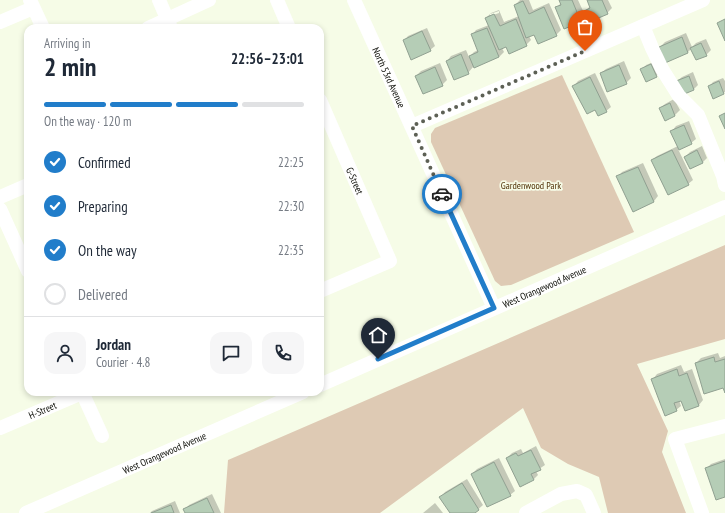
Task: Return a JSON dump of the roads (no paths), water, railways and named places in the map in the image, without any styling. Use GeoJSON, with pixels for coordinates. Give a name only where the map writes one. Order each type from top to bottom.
{"type":"FeatureCollection","features":[{"type":"Feature","properties":{"kind":"street"},"geometry":{"type":"LineString","coordinates":[[159,0],[169,23],[208,0]]}},
{"type":"Feature","properties":{"kind":"street"},"geometry":{"type":"LineString","coordinates":[[277,0],[287,24]]}},
{"type":"Feature","properties":{"kind":"street","name":"North 53rd Avenue"},"geometry":{"type":"LineString","coordinates":[[354,0],[494,308]]}},
{"type":"Feature","properties":{"kind":"street"},"geometry":{"type":"LineString","coordinates":[[412,126],[703,0]]}},
{"type":"Feature","properties":{"kind":"street"},"geometry":{"type":"LineString","coordinates":[[0,22],[32,4],[41,24]]}},
{"type":"Feature","properties":{"kind":"street"},"geometry":{"type":"LineString","coordinates":[[643,26],[662,68],[679,96],[698,114],[723,176],[725,185]]}},
{"type":"Feature","properties":{"kind":"street","name":"G-Street"},"geometry":{"type":"LineString","coordinates":[[324,109],[390,261],[324,289]]}},
{"type":"Feature","properties":{"kind":"street"},"geometry":{"type":"LineString","coordinates":[[0,197],[24,187]]}},
{"type":"Feature","properties":{"kind":"street","name":"West Orangewood Avenue"},"geometry":{"type":"LineString","coordinates":[[324,383],[725,207]]}},
{"type":"Feature","properties":{"kind":"street"},"geometry":{"type":"LineString","coordinates":[[0,209],[24,262]]}},
{"type":"Feature","properties":{"kind":"street","name":"H-Street"},"geometry":{"type":"LineString","coordinates":[[0,428],[74,396]]}},
{"type":"Feature","properties":{"kind":"street"},"geometry":{"type":"LineString","coordinates":[[85,396],[102,436]]}},
{"type":"Feature","properties":{"kind":"street","name":"West Orangewood Avenue"},"geometry":{"type":"LineString","coordinates":[[26,513],[294,396]]}},
{"type":"Feature","properties":{"kind":"street"},"geometry":{"type":"LineString","coordinates":[[702,513],[676,439],[725,426]]}},
{"type":"Feature","properties":{"kind":"street"},"geometry":{"type":"LineString","coordinates":[[526,513],[561,494],[577,491],[586,495],[594,513]]}},
{"type":"Feature","properties":{"kind":"park label","name":"Gardenwood Park"},"geometry":{"type":"Point","coordinates":[531,185]}}]}
